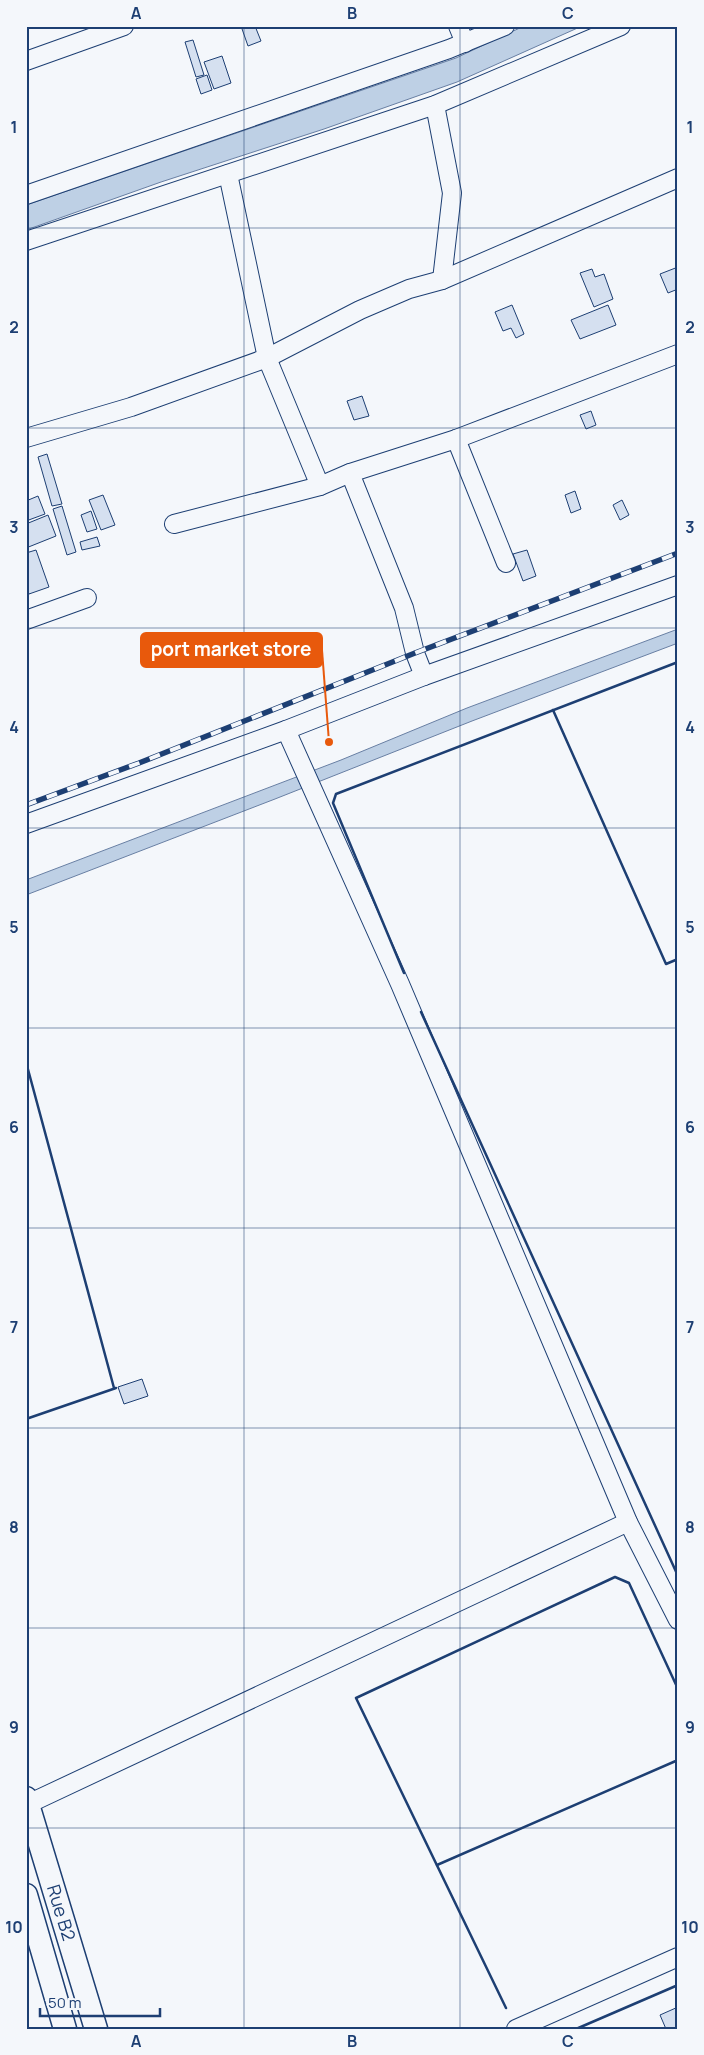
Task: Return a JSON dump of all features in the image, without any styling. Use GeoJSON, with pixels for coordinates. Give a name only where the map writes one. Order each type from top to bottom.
{"type":"FeatureCollection","features":[{"type":"Feature","properties":{"kind":"main road","name":"Rue B2"},"geometry":{"type":"LineString","coordinates":[[27,1801],[96,2029]]}},
{"type":"Feature","properties":{"kind":"main road","name":"Rue B2"},"geometry":{"type":"LineString","coordinates":[[26,1895],[65,2029]]}},
{"type":"Feature","properties":{"kind":"street"},"geometry":{"type":"LineString","coordinates":[[26,61],[124,26]]}},
{"type":"Feature","properties":{"kind":"street"},"geometry":{"type":"LineString","coordinates":[[458,26],[465,43]]}},
{"type":"Feature","properties":{"kind":"street"},"geometry":{"type":"LineString","coordinates":[[26,195],[465,43],[505,26]]}},
{"type":"Feature","properties":{"kind":"street"},"geometry":{"type":"LineString","coordinates":[[26,241],[435,104],[621,26]]}},
{"type":"Feature","properties":{"kind":"street"},"geometry":{"type":"LineString","coordinates":[[435,104],[452,193],[442,280]]}},
{"type":"Feature","properties":{"kind":"street"},"geometry":{"type":"LineString","coordinates":[[228,174],[267,358],[320,486]]}},
{"type":"Feature","properties":{"kind":"street"},"geometry":{"type":"LineString","coordinates":[[26,438],[131,407],[267,358],[360,310],[409,289],[442,280],[678,178]]}},
{"type":"Feature","properties":{"kind":"street"},"geometry":{"type":"LineString","coordinates":[[174,524],[320,486],[350,473],[456,440],[678,354]]}},
{"type":"Feature","properties":{"kind":"street"},"geometry":{"type":"LineString","coordinates":[[456,440],[506,563]]}},
{"type":"Feature","properties":{"kind":"street"},"geometry":{"type":"LineString","coordinates":[[350,473],[404,608],[424,676]]}},
{"type":"Feature","properties":{"kind":"street"},"geometry":{"type":"LineString","coordinates":[[26,824],[286,730],[424,676],[678,584]]}},
{"type":"Feature","properties":{"kind":"street"},"geometry":{"type":"LineString","coordinates":[[26,620],[87,598]]}},
{"type":"Feature","properties":{"kind":"street"},"geometry":{"type":"LineString","coordinates":[[286,730],[400,984],[628,1522],[678,1620]]}},
{"type":"Feature","properties":{"kind":"street"},"geometry":{"type":"LineString","coordinates":[[27,1801],[628,1522]]}},
{"type":"Feature","properties":{"kind":"street"},"geometry":{"type":"LineString","coordinates":[[516,2029],[678,1957]]}},
{"type":"Feature","properties":{"kind":"water"},"geometry":{"type":"Polygon","coordinates":[[[524,26],[582,26],[457,82],[324,129],[161,182],[26,230],[26,205],[456,58],[524,26]]]}},
{"type":"Feature","properties":{"kind":"water"},"geometry":{"type":"Polygon","coordinates":[[[678,629],[678,643],[472,721],[26,895],[26,880],[341,760],[467,708],[678,629]]]}},
{"type":"Feature","properties":{"kind":"building"},"geometry":{"type":"Polygon","coordinates":[[[241,26],[255,26],[261,41],[248,46],[241,26]]]}},
{"type":"Feature","properties":{"kind":"building"},"geometry":{"type":"Polygon","coordinates":[[[193,40],[204,75],[196,77],[185,42],[193,40]]]}},
{"type":"Feature","properties":{"kind":"building"},"geometry":{"type":"Polygon","coordinates":[[[222,56],[231,83],[214,89],[204,62],[222,56]]]}},
{"type":"Feature","properties":{"kind":"building"},"geometry":{"type":"Polygon","coordinates":[[[207,75],[212,90],[201,94],[196,79],[207,75]]]}},
{"type":"Feature","properties":{"kind":"building"},"geometry":{"type":"Polygon","coordinates":[[[678,267],[678,289],[668,293],[660,274],[678,267]]]}},
{"type":"Feature","properties":{"kind":"building"},"geometry":{"type":"Polygon","coordinates":[[[592,269],[595,277],[604,274],[613,299],[594,307],[580,273],[592,269]]]}},
{"type":"Feature","properties":{"kind":"building"},"geometry":{"type":"Polygon","coordinates":[[[512,305],[524,334],[516,338],[511,328],[503,331],[495,312],[512,305]]]}},
{"type":"Feature","properties":{"kind":"building"},"geometry":{"type":"Polygon","coordinates":[[[608,305],[616,325],[580,339],[571,320],[608,305]]]}},
{"type":"Feature","properties":{"kind":"building"},"geometry":{"type":"Polygon","coordinates":[[[362,396],[369,416],[354,420],[347,401],[362,396]]]}},
{"type":"Feature","properties":{"kind":"building"},"geometry":{"type":"Polygon","coordinates":[[[591,411],[596,425],[586,429],[580,415],[591,411]]]}},
{"type":"Feature","properties":{"kind":"building"},"geometry":{"type":"Polygon","coordinates":[[[47,454],[62,504],[52,506],[38,457],[47,454]]]}},
{"type":"Feature","properties":{"kind":"building"},"geometry":{"type":"Polygon","coordinates":[[[575,491],[581,509],[571,513],[565,495],[575,491]]]}},
{"type":"Feature","properties":{"kind":"building"},"geometry":{"type":"Polygon","coordinates":[[[103,495],[115,525],[101,530],[89,500],[103,495]]]}},
{"type":"Feature","properties":{"kind":"building"},"geometry":{"type":"Polygon","coordinates":[[[38,496],[45,514],[26,521],[26,501],[38,496]]]}},
{"type":"Feature","properties":{"kind":"building"},"geometry":{"type":"Polygon","coordinates":[[[622,500],[629,515],[620,520],[613,505],[622,500]]]}},
{"type":"Feature","properties":{"kind":"building"},"geometry":{"type":"Polygon","coordinates":[[[62,506],[76,552],[67,555],[53,509],[62,506]]]}},
{"type":"Feature","properties":{"kind":"building"},"geometry":{"type":"Polygon","coordinates":[[[91,511],[97,529],[87,532],[81,515],[91,511]]]}},
{"type":"Feature","properties":{"kind":"building"},"geometry":{"type":"Polygon","coordinates":[[[48,515],[56,536],[26,548],[26,524],[48,515]]]}},
{"type":"Feature","properties":{"kind":"building"},"geometry":{"type":"Polygon","coordinates":[[[97,537],[100,546],[82,550],[80,542],[97,537]]]}},
{"type":"Feature","properties":{"kind":"building"},"geometry":{"type":"Polygon","coordinates":[[[36,550],[49,587],[29,594],[26,587],[26,553],[36,550]]]}},
{"type":"Feature","properties":{"kind":"building"},"geometry":{"type":"Polygon","coordinates":[[[527,550],[536,576],[523,581],[513,554],[527,550]]]}},
{"type":"Feature","properties":{"kind":"building"},"geometry":{"type":"Polygon","coordinates":[[[142,1379],[148,1396],[124,1404],[118,1387],[142,1379]]]}},
{"type":"Feature","properties":{"kind":"building"},"geometry":{"type":"Polygon","coordinates":[[[678,2007],[678,2029],[666,2029],[660,2015],[678,2007]]]}},
{"type":"Feature","properties":{"kind":"railway"},"geometry":{"type":"LineString","coordinates":[[26,805],[139,763],[415,653],[678,553]]}},
{"type":"Feature","properties":{"kind":"wall"},"geometry":{"type":"LineString","coordinates":[[404,973],[333,803],[336,794],[678,662]]}},
{"type":"Feature","properties":{"kind":"wall"},"geometry":{"type":"LineString","coordinates":[[553,710],[666,964],[678,959]]}},
{"type":"Feature","properties":{"kind":"wall"},"geometry":{"type":"LineString","coordinates":[[421,1012],[678,1576]]}},
{"type":"Feature","properties":{"kind":"wall"},"geometry":{"type":"LineString","coordinates":[[26,1062],[114,1388]]}},
{"type":"Feature","properties":{"kind":"wall"},"geometry":{"type":"LineString","coordinates":[[26,1419],[116,1388]]}},
{"type":"Feature","properties":{"kind":"wall"},"geometry":{"type":"LineString","coordinates":[[506,2008],[356,1698],[615,1577],[629,1583],[678,1689]]}},
{"type":"Feature","properties":{"kind":"wall"},"geometry":{"type":"LineString","coordinates":[[437,1865],[678,1760]]}},
{"type":"Feature","properties":{"kind":"wall"},"geometry":{"type":"LineString","coordinates":[[576,2029],[678,1985]]}},
{"type":"Feature","properties":{"kind":"place","name":"port market store"},"geometry":{"type":"Point","coordinates":[329,742]}}]}
